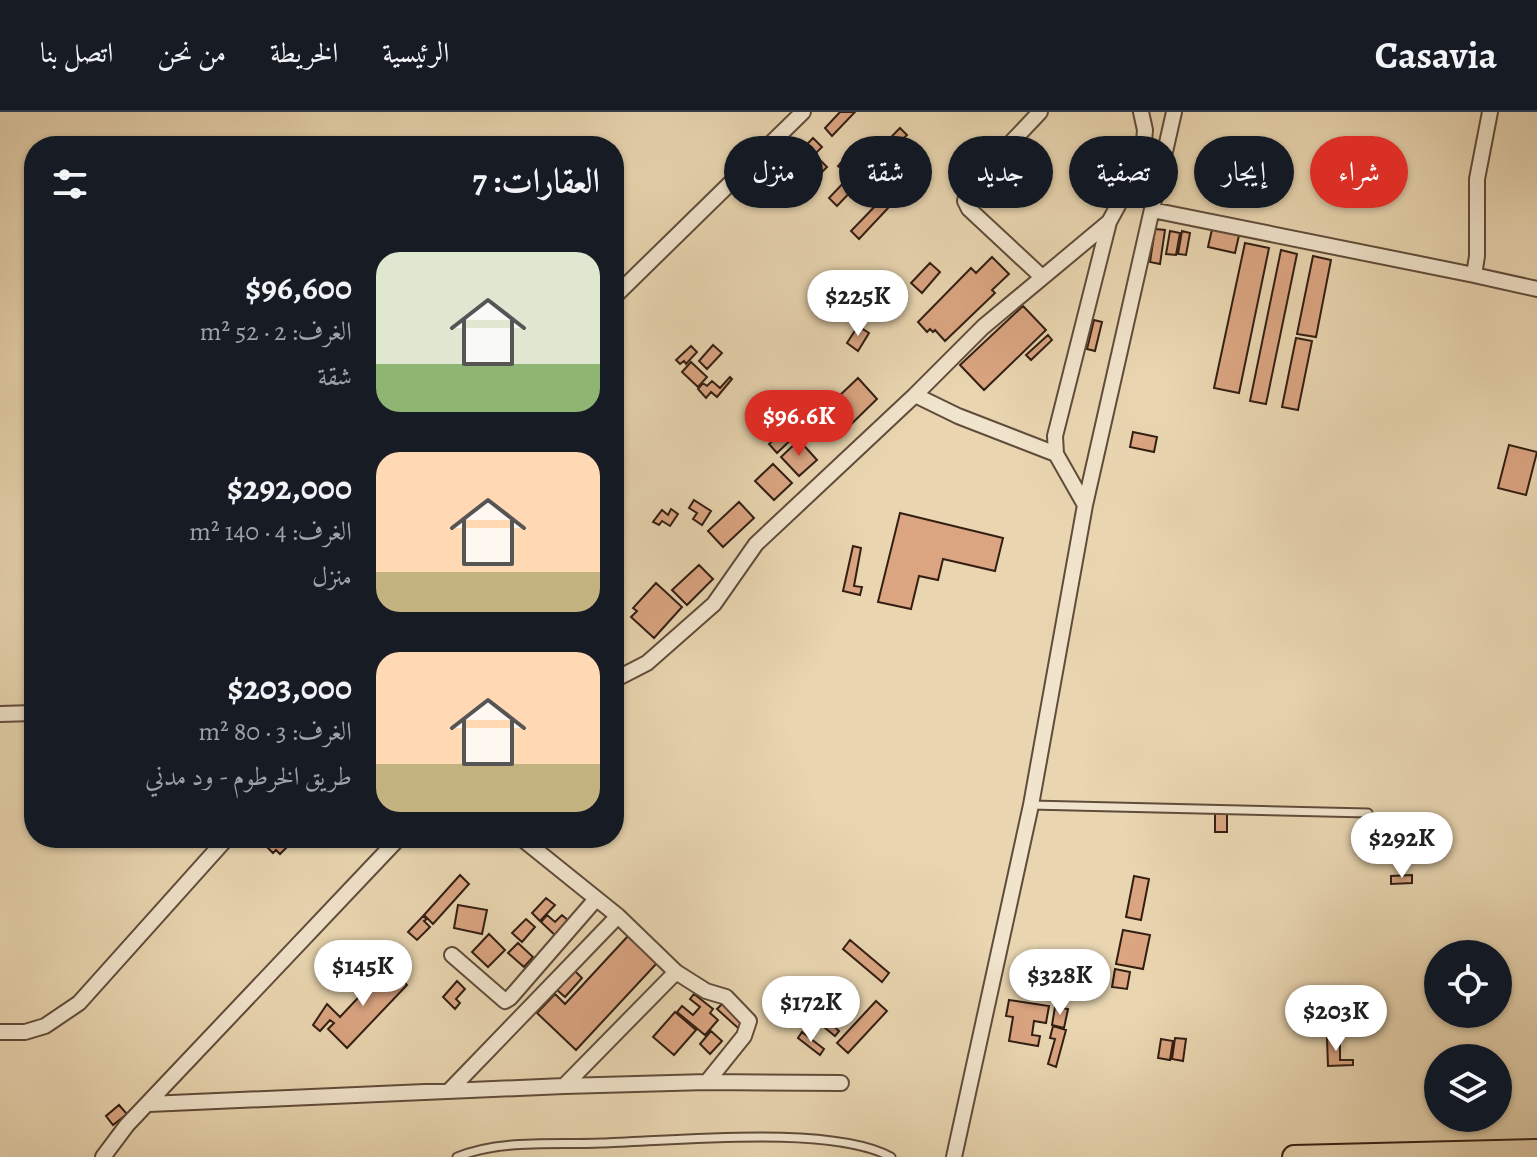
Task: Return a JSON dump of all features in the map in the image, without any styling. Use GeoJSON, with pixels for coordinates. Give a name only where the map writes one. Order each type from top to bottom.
{"type":"FeatureCollection","features":[{"type":"Feature","properties":{"kind":"highway"},"geometry":{"type":"LineString","coordinates":[[1294,1157],[1537,1151]]}},
{"type":"Feature","properties":{"kind":"street"},"geometry":{"type":"LineString","coordinates":[[624,287],[803,112]]}},
{"type":"Feature","properties":{"kind":"street"},"geometry":{"type":"LineString","coordinates":[[1040,112],[968,188],[965,201],[969,209],[1041,276]]}},
{"type":"Feature","properties":{"kind":"street"},"geometry":{"type":"LineString","coordinates":[[1085,505],[1056,454],[1055,436],[1109,222],[1139,167],[1145,130],[1141,112]]}},
{"type":"Feature","properties":{"kind":"street"},"geometry":{"type":"LineString","coordinates":[[954,1157],[1031,805],[1085,505],[1174,112]]}},
{"type":"Feature","properties":{"kind":"street"},"geometry":{"type":"LineString","coordinates":[[1474,275],[1477,256],[1477,179],[1490,112]]}},
{"type":"Feature","properties":{"kind":"street"},"geometry":{"type":"LineString","coordinates":[[1152,210],[1537,289]]}},
{"type":"Feature","properties":{"kind":"street"},"geometry":{"type":"LineString","coordinates":[[624,675],[647,663],[714,604],[756,544],[983,327],[1109,222]]}},
{"type":"Feature","properties":{"kind":"street"},"geometry":{"type":"LineString","coordinates":[[915,395],[958,416],[1056,454]]}},
{"type":"Feature","properties":{"kind":"street"},"geometry":{"type":"LineString","coordinates":[[0,714],[24,713]]}},
{"type":"Feature","properties":{"kind":"street"},"geometry":{"type":"LineString","coordinates":[[0,1032],[25,1032],[45,1026],[79,1003],[218,848]]}},
{"type":"Feature","properties":{"kind":"street"},"geometry":{"type":"LineString","coordinates":[[103,1157],[127,1125],[390,848]]}},
{"type":"Feature","properties":{"kind":"street"},"geometry":{"type":"LineString","coordinates":[[533,848],[618,916],[676,972],[706,991],[726,997],[749,1021],[744,1036],[707,1082]]}},
{"type":"Feature","properties":{"kind":"street"},"geometry":{"type":"LineString","coordinates":[[452,955],[505,1001],[596,899]]}},
{"type":"Feature","properties":{"kind":"street"},"geometry":{"type":"LineString","coordinates":[[449,1091],[618,916]]}},
{"type":"Feature","properties":{"kind":"street"},"geometry":{"type":"LineString","coordinates":[[564,1086],[676,972]]}},
{"type":"Feature","properties":{"kind":"street"},"geometry":{"type":"LineString","coordinates":[[149,1104],[564,1086],[707,1082],[841,1083]]}},
{"type":"Feature","properties":{"kind":"lane"},"geometry":{"type":"LineString","coordinates":[[1031,805],[1368,813]]}},
{"type":"Feature","properties":{"kind":"lane"},"geometry":{"type":"LineString","coordinates":[[457,1157],[475,1150],[542,1144],[775,1138],[856,1145],[879,1150],[891,1157]]}},
{"type":"Feature","properties":{"kind":"building"},"geometry":{"type":"Polygon","coordinates":[[[840,112],[855,112],[832,136],[825,128],[840,112]]]}},
{"type":"Feature","properties":{"kind":"building"},"geometry":{"type":"Polygon","coordinates":[[[900,128],[907,135],[906,136],[892,136],[900,128]]]}},
{"type":"Feature","properties":{"kind":"building"},"geometry":{"type":"Polygon","coordinates":[[[839,188],[837,206],[829,198],[839,188]]]}},
{"type":"Feature","properties":{"kind":"building"},"geometry":{"type":"Polygon","coordinates":[[[873,208],[888,208],[859,239],[851,231],[873,208]]]}},
{"type":"Feature","properties":{"kind":"building"},"geometry":{"type":"Polygon","coordinates":[[[1213,225],[1240,231],[1235,253],[1208,247],[1213,225]]]}},
{"type":"Feature","properties":{"kind":"building"},"geometry":{"type":"Polygon","coordinates":[[[1155,229],[1165,230],[1160,264],[1150,262],[1155,229]]]}},
{"type":"Feature","properties":{"kind":"building"},"geometry":{"type":"Polygon","coordinates":[[[1170,231],[1180,233],[1176,255],[1166,254],[1170,231]]]}},
{"type":"Feature","properties":{"kind":"building"},"geometry":{"type":"Polygon","coordinates":[[[1182,231],[1190,233],[1186,255],[1178,254],[1182,231]]]}},
{"type":"Feature","properties":{"kind":"building"},"geometry":{"type":"Polygon","coordinates":[[[1245,243],[1269,248],[1239,393],[1214,388],[1245,243]]]}},
{"type":"Feature","properties":{"kind":"building"},"geometry":{"type":"Polygon","coordinates":[[[1281,250],[1297,254],[1266,404],[1250,401],[1281,250]]]}},
{"type":"Feature","properties":{"kind":"building"},"geometry":{"type":"Polygon","coordinates":[[[1313,256],[1331,260],[1316,337],[1297,334],[1313,256]]]}},
{"type":"Feature","properties":{"kind":"building"},"geometry":{"type":"Polygon","coordinates":[[[992,257],[1009,274],[992,290],[995,293],[945,341],[935,330],[927,332],[918,322],[971,268],[976,273],[992,257]]]}},
{"type":"Feature","properties":{"kind":"building"},"geometry":{"type":"Polygon","coordinates":[[[930,263],[940,272],[922,293],[911,283],[930,263]]]}},
{"type":"Feature","properties":{"kind":"building"},"geometry":{"type":"Polygon","coordinates":[[[1023,306],[1046,330],[984,390],[960,365],[1023,306]]]}},
{"type":"Feature","properties":{"kind":"building"},"geometry":{"type":"Polygon","coordinates":[[[1094,320],[1102,322],[1095,351],[1087,349],[1094,320]]]}},
{"type":"Feature","properties":{"kind":"building"},"geometry":{"type":"Polygon","coordinates":[[[858,326],[869,333],[858,351],[847,343],[858,326]]]}},
{"type":"Feature","properties":{"kind":"building"},"geometry":{"type":"Polygon","coordinates":[[[1048,335],[1052,340],[1031,360],[1026,355],[1048,335]]]}},
{"type":"Feature","properties":{"kind":"building"},"geometry":{"type":"Polygon","coordinates":[[[1296,338],[1312,341],[1298,410],[1282,407],[1296,338]]]}},
{"type":"Feature","properties":{"kind":"building"},"geometry":{"type":"Polygon","coordinates":[[[713,345],[722,353],[707,369],[699,361],[713,345]]]}},
{"type":"Feature","properties":{"kind":"building"},"geometry":{"type":"Polygon","coordinates":[[[691,346],[697,352],[686,364],[684,361],[680,364],[676,360],[691,346]]]}},
{"type":"Feature","properties":{"kind":"building"},"geometry":{"type":"Polygon","coordinates":[[[691,362],[707,377],[698,387],[682,372],[691,362]]]}},
{"type":"Feature","properties":{"kind":"building"},"geometry":{"type":"Polygon","coordinates":[[[730,377],[732,379],[717,397],[711,392],[706,398],[698,389],[703,383],[707,386],[712,381],[720,388],[730,377]]]}},
{"type":"Feature","properties":{"kind":"building"},"geometry":{"type":"Polygon","coordinates":[[[858,378],[877,399],[837,438],[817,417],[858,378]]]}},
{"type":"Feature","properties":{"kind":"building"},"geometry":{"type":"Polygon","coordinates":[[[788,426],[796,435],[777,453],[769,444],[788,426]]]}},
{"type":"Feature","properties":{"kind":"building"},"geometry":{"type":"Polygon","coordinates":[[[1133,432],[1157,437],[1154,452],[1130,447],[1133,432]]]}},
{"type":"Feature","properties":{"kind":"building"},"geometry":{"type":"Polygon","coordinates":[[[799,440],[817,460],[799,476],[781,457],[799,440]]]}},
{"type":"Feature","properties":{"kind":"building"},"geometry":{"type":"Polygon","coordinates":[[[1509,445],[1537,452],[1526,495],[1498,488],[1509,445]]]}},
{"type":"Feature","properties":{"kind":"building"},"geometry":{"type":"Polygon","coordinates":[[[773,464],[792,483],[774,500],[755,481],[773,464]]]}},
{"type":"Feature","properties":{"kind":"building"},"geometry":{"type":"Polygon","coordinates":[[[694,500],[711,511],[702,525],[693,519],[697,513],[689,508],[694,500]]]}},
{"type":"Feature","properties":{"kind":"building"},"geometry":{"type":"Polygon","coordinates":[[[739,502],[754,518],[723,547],[708,531],[739,502]]]}},
{"type":"Feature","properties":{"kind":"building"},"geometry":{"type":"Polygon","coordinates":[[[671,509],[678,514],[670,526],[662,521],[659,525],[653,522],[662,510],[668,515],[671,509]]]}},
{"type":"Feature","properties":{"kind":"building"},"geometry":{"type":"Polygon","coordinates":[[[900,513],[1003,538],[995,571],[943,559],[938,580],[919,576],[911,609],[878,602],[900,513]]]}},
{"type":"Feature","properties":{"kind":"building"},"geometry":{"type":"Polygon","coordinates":[[[853,546],[861,548],[854,586],[862,587],[860,595],[843,591],[853,546]]]}},
{"type":"Feature","properties":{"kind":"building"},"geometry":{"type":"Polygon","coordinates":[[[699,565],[713,579],[687,605],[672,590],[699,565]]]}},
{"type":"Feature","properties":{"kind":"building"},"geometry":{"type":"Polygon","coordinates":[[[656,583],[682,607],[654,638],[631,617],[637,611],[633,608],[656,583]]]}},
{"type":"Feature","properties":{"kind":"building"},"geometry":{"type":"Polygon","coordinates":[[[1215,811],[1227,811],[1227,832],[1215,832],[1215,811]]]}},
{"type":"Feature","properties":{"kind":"building"},"geometry":{"type":"Polygon","coordinates":[[[268,848],[286,848],[280,854],[276,850],[273,853],[268,848]]]}},
{"type":"Feature","properties":{"kind":"building"},"geometry":{"type":"Polygon","coordinates":[[[460,875],[469,884],[433,924],[424,915],[460,875]]]}},
{"type":"Feature","properties":{"kind":"building"},"geometry":{"type":"Polygon","coordinates":[[[1412,875],[1412,883],[1391,884],[1391,876],[1412,875]]]}},
{"type":"Feature","properties":{"kind":"building"},"geometry":{"type":"Polygon","coordinates":[[[1134,876],[1149,879],[1141,920],[1126,917],[1134,876]]]}},
{"type":"Feature","properties":{"kind":"building"},"geometry":{"type":"Polygon","coordinates":[[[546,898],[555,905],[540,921],[532,913],[546,898]]]}},
{"type":"Feature","properties":{"kind":"building"},"geometry":{"type":"Polygon","coordinates":[[[458,905],[487,910],[482,934],[454,928],[458,905]]]}},
{"type":"Feature","properties":{"kind":"building"},"geometry":{"type":"Polygon","coordinates":[[[547,915],[555,922],[562,915],[570,922],[557,937],[541,922],[547,915]]]}},
{"type":"Feature","properties":{"kind":"building"},"geometry":{"type":"Polygon","coordinates":[[[423,916],[430,927],[417,940],[408,932],[423,916]]]}},
{"type":"Feature","properties":{"kind":"building"},"geometry":{"type":"Polygon","coordinates":[[[526,919],[535,927],[522,942],[512,933],[526,919]]]}},
{"type":"Feature","properties":{"kind":"building"},"geometry":{"type":"Polygon","coordinates":[[[1123,930],[1150,935],[1143,969],[1116,964],[1123,930]]]}},
{"type":"Feature","properties":{"kind":"building"},"geometry":{"type":"Polygon","coordinates":[[[489,934],[505,950],[488,967],[472,952],[489,934]]]}},
{"type":"Feature","properties":{"kind":"building"},"geometry":{"type":"Polygon","coordinates":[[[628,936],[657,963],[576,1050],[537,1013],[555,994],[565,1004],[628,936]]]}},
{"type":"Feature","properties":{"kind":"building"},"geometry":{"type":"Polygon","coordinates":[[[850,940],[889,973],[882,982],[843,949],[850,940]]]}},
{"type":"Feature","properties":{"kind":"building"},"geometry":{"type":"Polygon","coordinates":[[[518,943],[533,957],[524,967],[508,953],[518,943]]]}},
{"type":"Feature","properties":{"kind":"building"},"geometry":{"type":"Polygon","coordinates":[[[388,966],[407,985],[347,1048],[328,1029],[334,1023],[330,1020],[320,1031],[313,1025],[327,1004],[340,1017],[388,966]]]}},
{"type":"Feature","properties":{"kind":"building"},"geometry":{"type":"Polygon","coordinates":[[[1115,969],[1130,972],[1127,989],[1112,987],[1115,969]]]}},
{"type":"Feature","properties":{"kind":"building"},"geometry":{"type":"Polygon","coordinates":[[[575,971],[582,978],[565,997],[557,990],[575,971]]]}},
{"type":"Feature","properties":{"kind":"building"},"geometry":{"type":"Polygon","coordinates":[[[457,981],[465,989],[456,999],[460,1003],[455,1009],[443,997],[457,981]]]}},
{"type":"Feature","properties":{"kind":"building"},"geometry":{"type":"Polygon","coordinates":[[[694,994],[713,1009],[710,1013],[718,1020],[705,1035],[677,1012],[682,1006],[693,1015],[700,1007],[690,999],[694,994]]]}},
{"type":"Feature","properties":{"kind":"building"},"geometry":{"type":"Polygon","coordinates":[[[1009,1000],[1049,1006],[1046,1023],[1034,1021],[1032,1035],[1040,1036],[1038,1046],[1009,1041],[1013,1017],[1006,1016],[1009,1000]]]}},
{"type":"Feature","properties":{"kind":"building"},"geometry":{"type":"Polygon","coordinates":[[[725,1001],[746,1021],[738,1028],[717,1009],[725,1001]]]}},
{"type":"Feature","properties":{"kind":"building"},"geometry":{"type":"Polygon","coordinates":[[[876,1001],[887,1011],[848,1053],[837,1043],[876,1001]]]}},
{"type":"Feature","properties":{"kind":"building"},"geometry":{"type":"Polygon","coordinates":[[[1055,1007],[1068,1009],[1064,1028],[1052,1025],[1055,1007]]]}},
{"type":"Feature","properties":{"kind":"building"},"geometry":{"type":"Polygon","coordinates":[[[675,1012],[696,1030],[674,1055],[653,1037],[675,1012]]]}},
{"type":"Feature","properties":{"kind":"building"},"geometry":{"type":"Polygon","coordinates":[[[818,1012],[839,1031],[835,1036],[813,1018],[818,1012]]]}},
{"type":"Feature","properties":{"kind":"building"},"geometry":{"type":"Polygon","coordinates":[[[1053,1026],[1066,1030],[1056,1067],[1048,1064],[1055,1039],[1050,1038],[1053,1026]]]}},
{"type":"Feature","properties":{"kind":"building"},"geometry":{"type":"Polygon","coordinates":[[[711,1031],[722,1041],[710,1054],[700,1044],[711,1031]]]}},
{"type":"Feature","properties":{"kind":"building"},"geometry":{"type":"Polygon","coordinates":[[[802,1032],[824,1049],[820,1055],[798,1038],[802,1032]]]}},
{"type":"Feature","properties":{"kind":"building"},"geometry":{"type":"Polygon","coordinates":[[[1175,1038],[1186,1039],[1183,1061],[1172,1059],[1175,1038]]]}},
{"type":"Feature","properties":{"kind":"building"},"geometry":{"type":"Polygon","coordinates":[[[1327,1038],[1340,1038],[1340,1060],[1353,1060],[1353,1065],[1328,1066],[1327,1038]]]}},
{"type":"Feature","properties":{"kind":"building"},"geometry":{"type":"Polygon","coordinates":[[[1161,1039],[1173,1041],[1170,1060],[1158,1058],[1161,1039]]]}},
{"type":"Feature","properties":{"kind":"building"},"geometry":{"type":"Polygon","coordinates":[[[119,1105],[127,1114],[113,1125],[106,1116],[119,1105]]]}}]}
